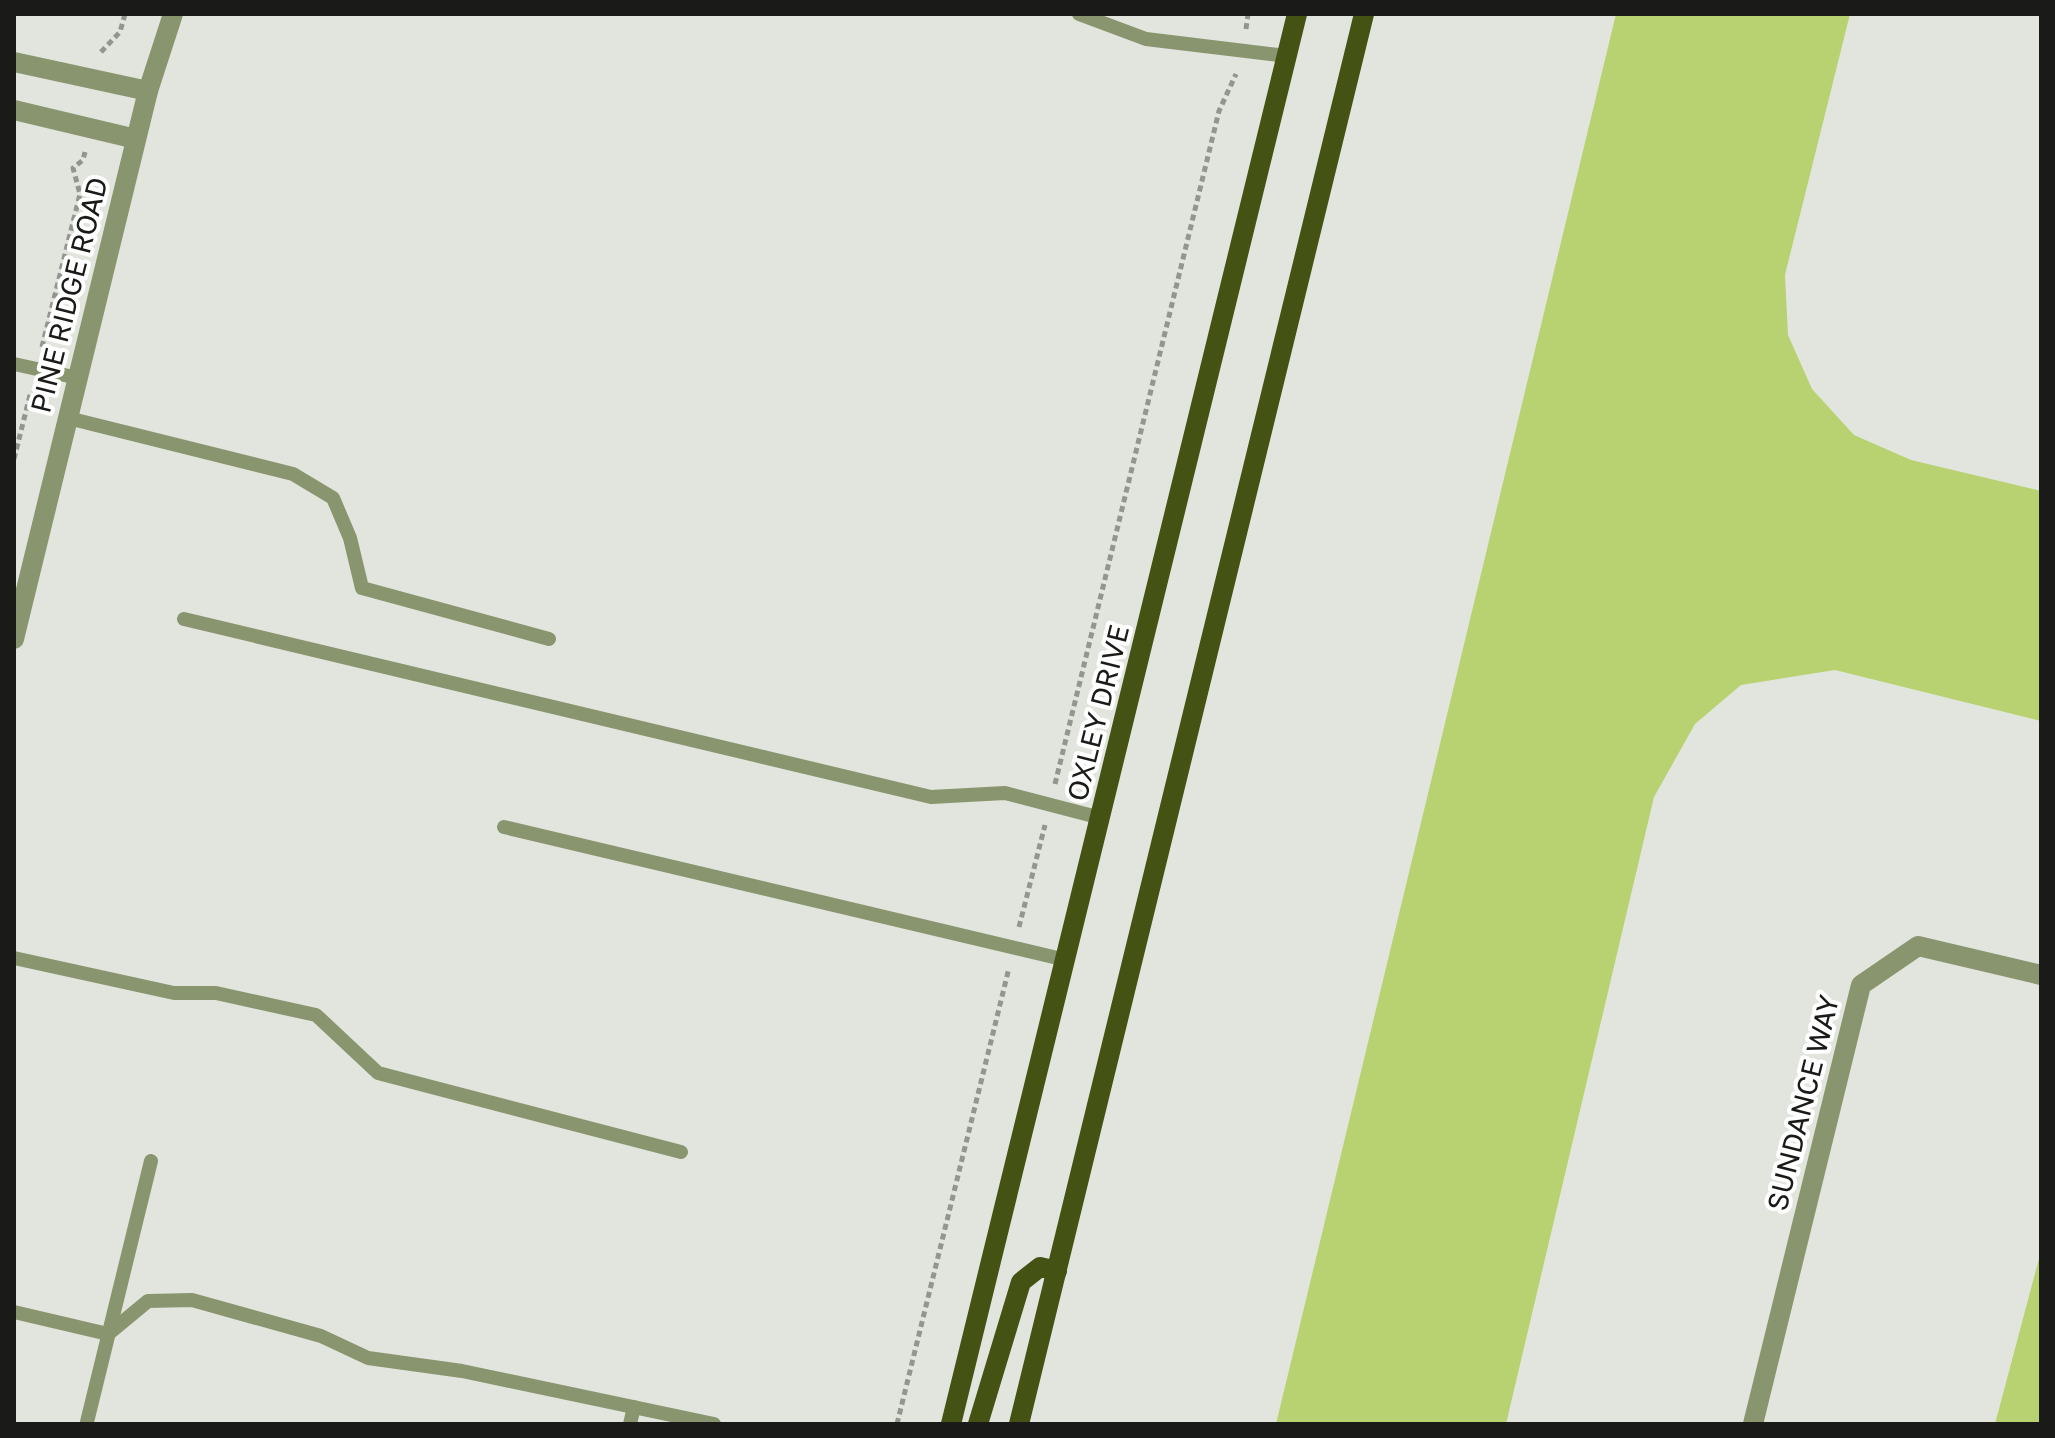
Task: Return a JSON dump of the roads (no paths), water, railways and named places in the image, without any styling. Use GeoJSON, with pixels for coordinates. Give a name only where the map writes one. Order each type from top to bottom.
{"type":"FeatureCollection","features":[{"type":"Feature","properties":{"kind":"main road","name":"OXLEY DRIVE"},"geometry":{"type":"LineString","coordinates":[[951,1424],[1297,14]]}},
{"type":"Feature","properties":{"kind":"main road"},"geometry":{"type":"LineString","coordinates":[[1019,1424],[1364,14]]}},
{"type":"Feature","properties":{"kind":"main road"},"geometry":{"type":"LineString","coordinates":[[978,1424],[1021,1282],[1040,1267],[1057,1271]]}},
{"type":"Feature","properties":{"kind":"street","name":"PINE RIDGE ROAD"},"geometry":{"type":"LineString","coordinates":[[15,628],[148,91],[173,14]]}},
{"type":"Feature","properties":{"kind":"street"},"geometry":{"type":"LineString","coordinates":[[14,62],[148,91]]}},
{"type":"Feature","properties":{"kind":"street"},"geometry":{"type":"LineString","coordinates":[[14,110],[136,139]]}},
{"type":"Feature","properties":{"kind":"street","name":"SUNDANCE WAY"},"geometry":{"type":"LineString","coordinates":[[1753,1424],[1861,985],[1918,946],[2041,975]]}},
{"type":"Feature","properties":{"kind":"lane"},"geometry":{"type":"LineString","coordinates":[[1079,14],[1146,39],[1287,56]]}},
{"type":"Feature","properties":{"kind":"lane"},"geometry":{"type":"LineString","coordinates":[[14,364],[78,378]]}},
{"type":"Feature","properties":{"kind":"lane"},"geometry":{"type":"LineString","coordinates":[[68,418],[293,474],[333,498],[350,538],[362,588],[549,639]]}},
{"type":"Feature","properties":{"kind":"lane"},"geometry":{"type":"LineString","coordinates":[[184,619],[931,797],[1005,793],[1101,818]]}},
{"type":"Feature","properties":{"kind":"lane"},"geometry":{"type":"LineString","coordinates":[[504,827],[1066,960]]}},
{"type":"Feature","properties":{"kind":"lane"},"geometry":{"type":"LineString","coordinates":[[14,958],[174,993],[216,993],[316,1015],[378,1073],[681,1152]]}},
{"type":"Feature","properties":{"kind":"lane"},"geometry":{"type":"LineString","coordinates":[[87,1422],[151,1161]]}},
{"type":"Feature","properties":{"kind":"lane"},"geometry":{"type":"LineString","coordinates":[[108,1334],[148,1301],[192,1300],[321,1336],[368,1358],[462,1371],[714,1424]]}},
{"type":"Feature","properties":{"kind":"lane"},"geometry":{"type":"LineString","coordinates":[[14,1312],[108,1334]]}},
{"type":"Feature","properties":{"kind":"lane"},"geometry":{"type":"LineString","coordinates":[[630,1424],[634,1407]]}}]}
